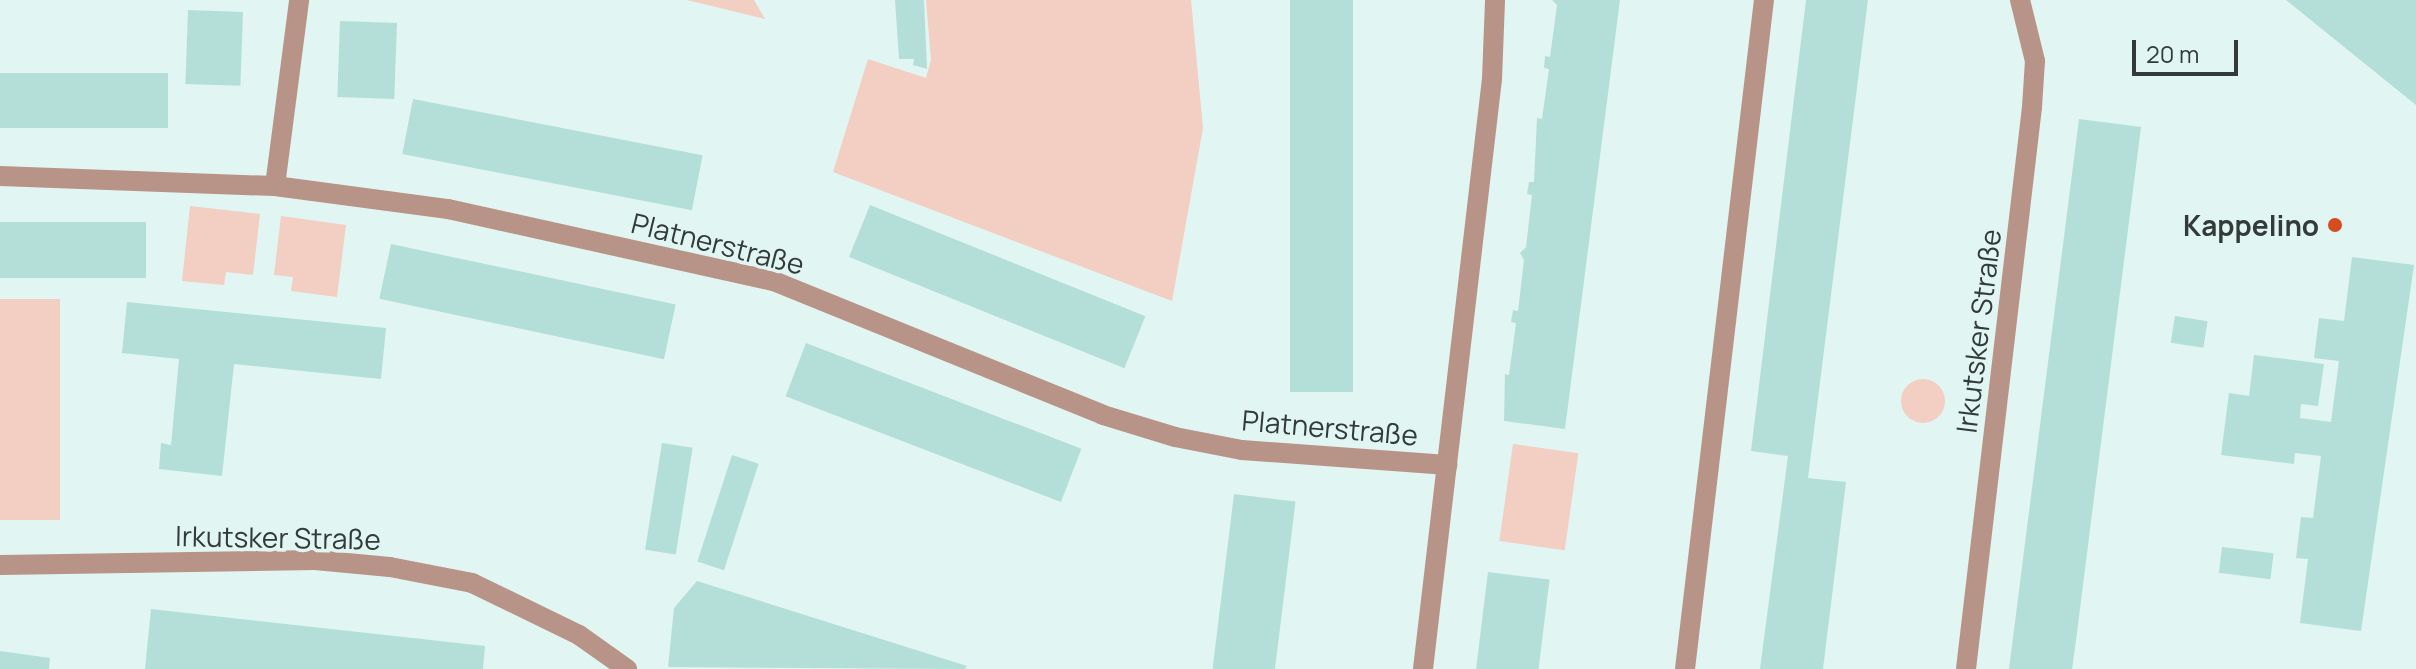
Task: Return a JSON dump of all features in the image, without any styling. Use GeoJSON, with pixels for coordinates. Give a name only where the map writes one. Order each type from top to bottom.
{"type":"FeatureCollection","features":[{"type":"Feature","properties":{"kind":"street"},"geometry":{"type":"LineString","coordinates":[[275,186],[299,0]]}},
{"type":"Feature","properties":{"kind":"street"},"geometry":{"type":"LineString","coordinates":[[1423,669],[1492,79],[1495,0]]}},
{"type":"Feature","properties":{"kind":"street"},"geometry":{"type":"LineString","coordinates":[[1685,669],[1764,0]]}},
{"type":"Feature","properties":{"kind":"street","name":"Irkutsker Straße"},"geometry":{"type":"LineString","coordinates":[[1966,669],[2032,107],[2035,61],[2020,0]]}},
{"type":"Feature","properties":{"kind":"street","name":"Platnerstraße"},"geometry":{"type":"LineString","coordinates":[[0,176],[275,186],[448,209],[776,282],[1103,415],[1175,437],[1242,450],[1447,465]]}},
{"type":"Feature","properties":{"kind":"street","name":"Irkutsker Straße"},"geometry":{"type":"LineString","coordinates":[[0,565],[315,560],[390,567],[472,583],[579,635],[627,669]]}},
{"type":"Feature","properties":{"kind":"shaded area"},"geometry":{"type":"Polygon","coordinates":[[[687,0],[754,0],[765,19],[687,0]]]}},
{"type":"Feature","properties":{"kind":"shaded area"},"geometry":{"type":"Polygon","coordinates":[[[926,0],[1191,0],[1203,128],[1172,301],[833,172],[868,59],[926,78],[931,60],[926,0]]]}},
{"type":"Feature","properties":{"kind":"shaded area"},"geometry":{"type":"Polygon","coordinates":[[[190,206],[260,214],[253,275],[226,272],[224,285],[182,281],[190,206]]]}},
{"type":"Feature","properties":{"kind":"shaded area"},"geometry":{"type":"Polygon","coordinates":[[[281,216],[346,225],[337,297],[291,291],[293,277],[274,275],[281,216]]]}},
{"type":"Feature","properties":{"kind":"shaded area"},"geometry":{"type":"Polygon","coordinates":[[[0,299],[60,299],[60,520],[0,520],[0,299]]]}},
{"type":"Feature","properties":{"kind":"shaded area"},"geometry":{"type":"Polygon","coordinates":[[[1923,379],[1938,386],[1945,401],[1938,416],[1923,423],[1908,416],[1901,401],[1908,386],[1923,379]]]}},
{"type":"Feature","properties":{"kind":"shaded area"},"geometry":{"type":"Polygon","coordinates":[[[1513,444],[1578,453],[1565,550],[1499,541],[1513,444]]]}},
{"type":"Feature","properties":{"kind":"building"},"geometry":{"type":"Polygon","coordinates":[[[895,0],[924,0],[927,69],[913,65],[914,59],[899,59],[895,0]]]}},
{"type":"Feature","properties":{"kind":"building"},"geometry":{"type":"Polygon","coordinates":[[[1290,0],[1353,0],[1353,392],[1290,392],[1290,0]]]}},
{"type":"Feature","properties":{"kind":"building"},"geometry":{"type":"Polygon","coordinates":[[[1552,0],[1620,0],[1565,429],[1504,421],[1505,374],[1509,375],[1516,323],[1511,322],[1513,310],[1518,311],[1524,260],[1520,253],[1526,247],[1532,195],[1527,194],[1529,182],[1534,182],[1537,118],[1542,119],[1549,69],[1544,68],[1545,56],[1550,57],[1557,5],[1552,0]]]}},
{"type":"Feature","properties":{"kind":"building"},"geometry":{"type":"Polygon","coordinates":[[[1806,0],[1868,0],[1808,478],[1846,482],[1823,669],[1760,669],[1788,456],[1751,451],[1806,0]]]}},
{"type":"Feature","properties":{"kind":"building"},"geometry":{"type":"Polygon","coordinates":[[[2286,0],[2416,0],[2416,105],[2286,0]]]}},
{"type":"Feature","properties":{"kind":"building"},"geometry":{"type":"Polygon","coordinates":[[[188,10],[243,12],[240,86],[185,84],[188,10]]]}},
{"type":"Feature","properties":{"kind":"building"},"geometry":{"type":"Polygon","coordinates":[[[340,21],[397,23],[394,99],[337,97],[340,21]]]}},
{"type":"Feature","properties":{"kind":"building"},"geometry":{"type":"Polygon","coordinates":[[[0,73],[168,73],[168,128],[0,128],[0,73]]]}},
{"type":"Feature","properties":{"kind":"building"},"geometry":{"type":"Polygon","coordinates":[[[413,99],[703,155],[692,210],[402,154],[413,99]]]}},
{"type":"Feature","properties":{"kind":"building"},"geometry":{"type":"Polygon","coordinates":[[[2079,119],[2141,127],[2075,648],[2072,669],[2009,669],[2079,119]]]}},
{"type":"Feature","properties":{"kind":"building"},"geometry":{"type":"Polygon","coordinates":[[[870,205],[1145,316],[1124,368],[849,257],[870,205]]]}},
{"type":"Feature","properties":{"kind":"building"},"geometry":{"type":"Polygon","coordinates":[[[0,222],[146,222],[146,278],[0,278],[0,222]]]}},
{"type":"Feature","properties":{"kind":"building"},"geometry":{"type":"Polygon","coordinates":[[[391,244],[676,305],[664,359],[379,299],[391,244]]]}},
{"type":"Feature","properties":{"kind":"building"},"geometry":{"type":"Polygon","coordinates":[[[2352,257],[2414,265],[2361,631],[2300,623],[2308,559],[2296,558],[2301,517],[2313,518],[2321,456],[2295,453],[2294,464],[2221,455],[2229,393],[2249,396],[2254,355],[2324,364],[2318,406],[2301,404],[2300,418],[2331,422],[2339,361],[2314,358],[2319,318],[2344,321],[2352,257]]]}},
{"type":"Feature","properties":{"kind":"building"},"geometry":{"type":"Polygon","coordinates":[[[127,302],[386,328],[381,379],[234,364],[222,476],[159,469],[161,443],[171,445],[179,359],[122,353],[127,302]]]}},
{"type":"Feature","properties":{"kind":"building"},"geometry":{"type":"Polygon","coordinates":[[[2175,316],[2208,321],[2203,348],[2171,343],[2175,316]]]}},
{"type":"Feature","properties":{"kind":"building"},"geometry":{"type":"Polygon","coordinates":[[[806,343],[1081,449],[1061,502],[786,396],[806,343]]]}},
{"type":"Feature","properties":{"kind":"building"},"geometry":{"type":"Polygon","coordinates":[[[662,443],[693,448],[676,555],[645,550],[662,443]]]}},
{"type":"Feature","properties":{"kind":"building"},"geometry":{"type":"Polygon","coordinates":[[[732,455],[759,464],[724,570],[697,562],[732,455]]]}},
{"type":"Feature","properties":{"kind":"building"},"geometry":{"type":"Polygon","coordinates":[[[1234,494],[1296,502],[1275,669],[1213,669],[1234,494]]]}},
{"type":"Feature","properties":{"kind":"building"},"geometry":{"type":"Polygon","coordinates":[[[2222,547],[2274,553],[2270,579],[2219,573],[2222,547]]]}},
{"type":"Feature","properties":{"kind":"building"},"geometry":{"type":"Polygon","coordinates":[[[1488,572],[1550,580],[1539,669],[1476,669],[1488,572]]]}},
{"type":"Feature","properties":{"kind":"building"},"geometry":{"type":"Polygon","coordinates":[[[697,581],[967,666],[965,669],[668,667],[674,608],[697,581]]]}},
{"type":"Feature","properties":{"kind":"building"},"geometry":{"type":"Polygon","coordinates":[[[151,609],[485,646],[483,669],[145,669],[151,609]]]}},
{"type":"Feature","properties":{"kind":"building"},"geometry":{"type":"Polygon","coordinates":[[[0,651],[50,658],[49,669],[0,669],[0,651]]]}},
{"type":"Feature","properties":{"kind":"place","name":"Kappelino"},"geometry":{"type":"Point","coordinates":[2335,225]}}]}
